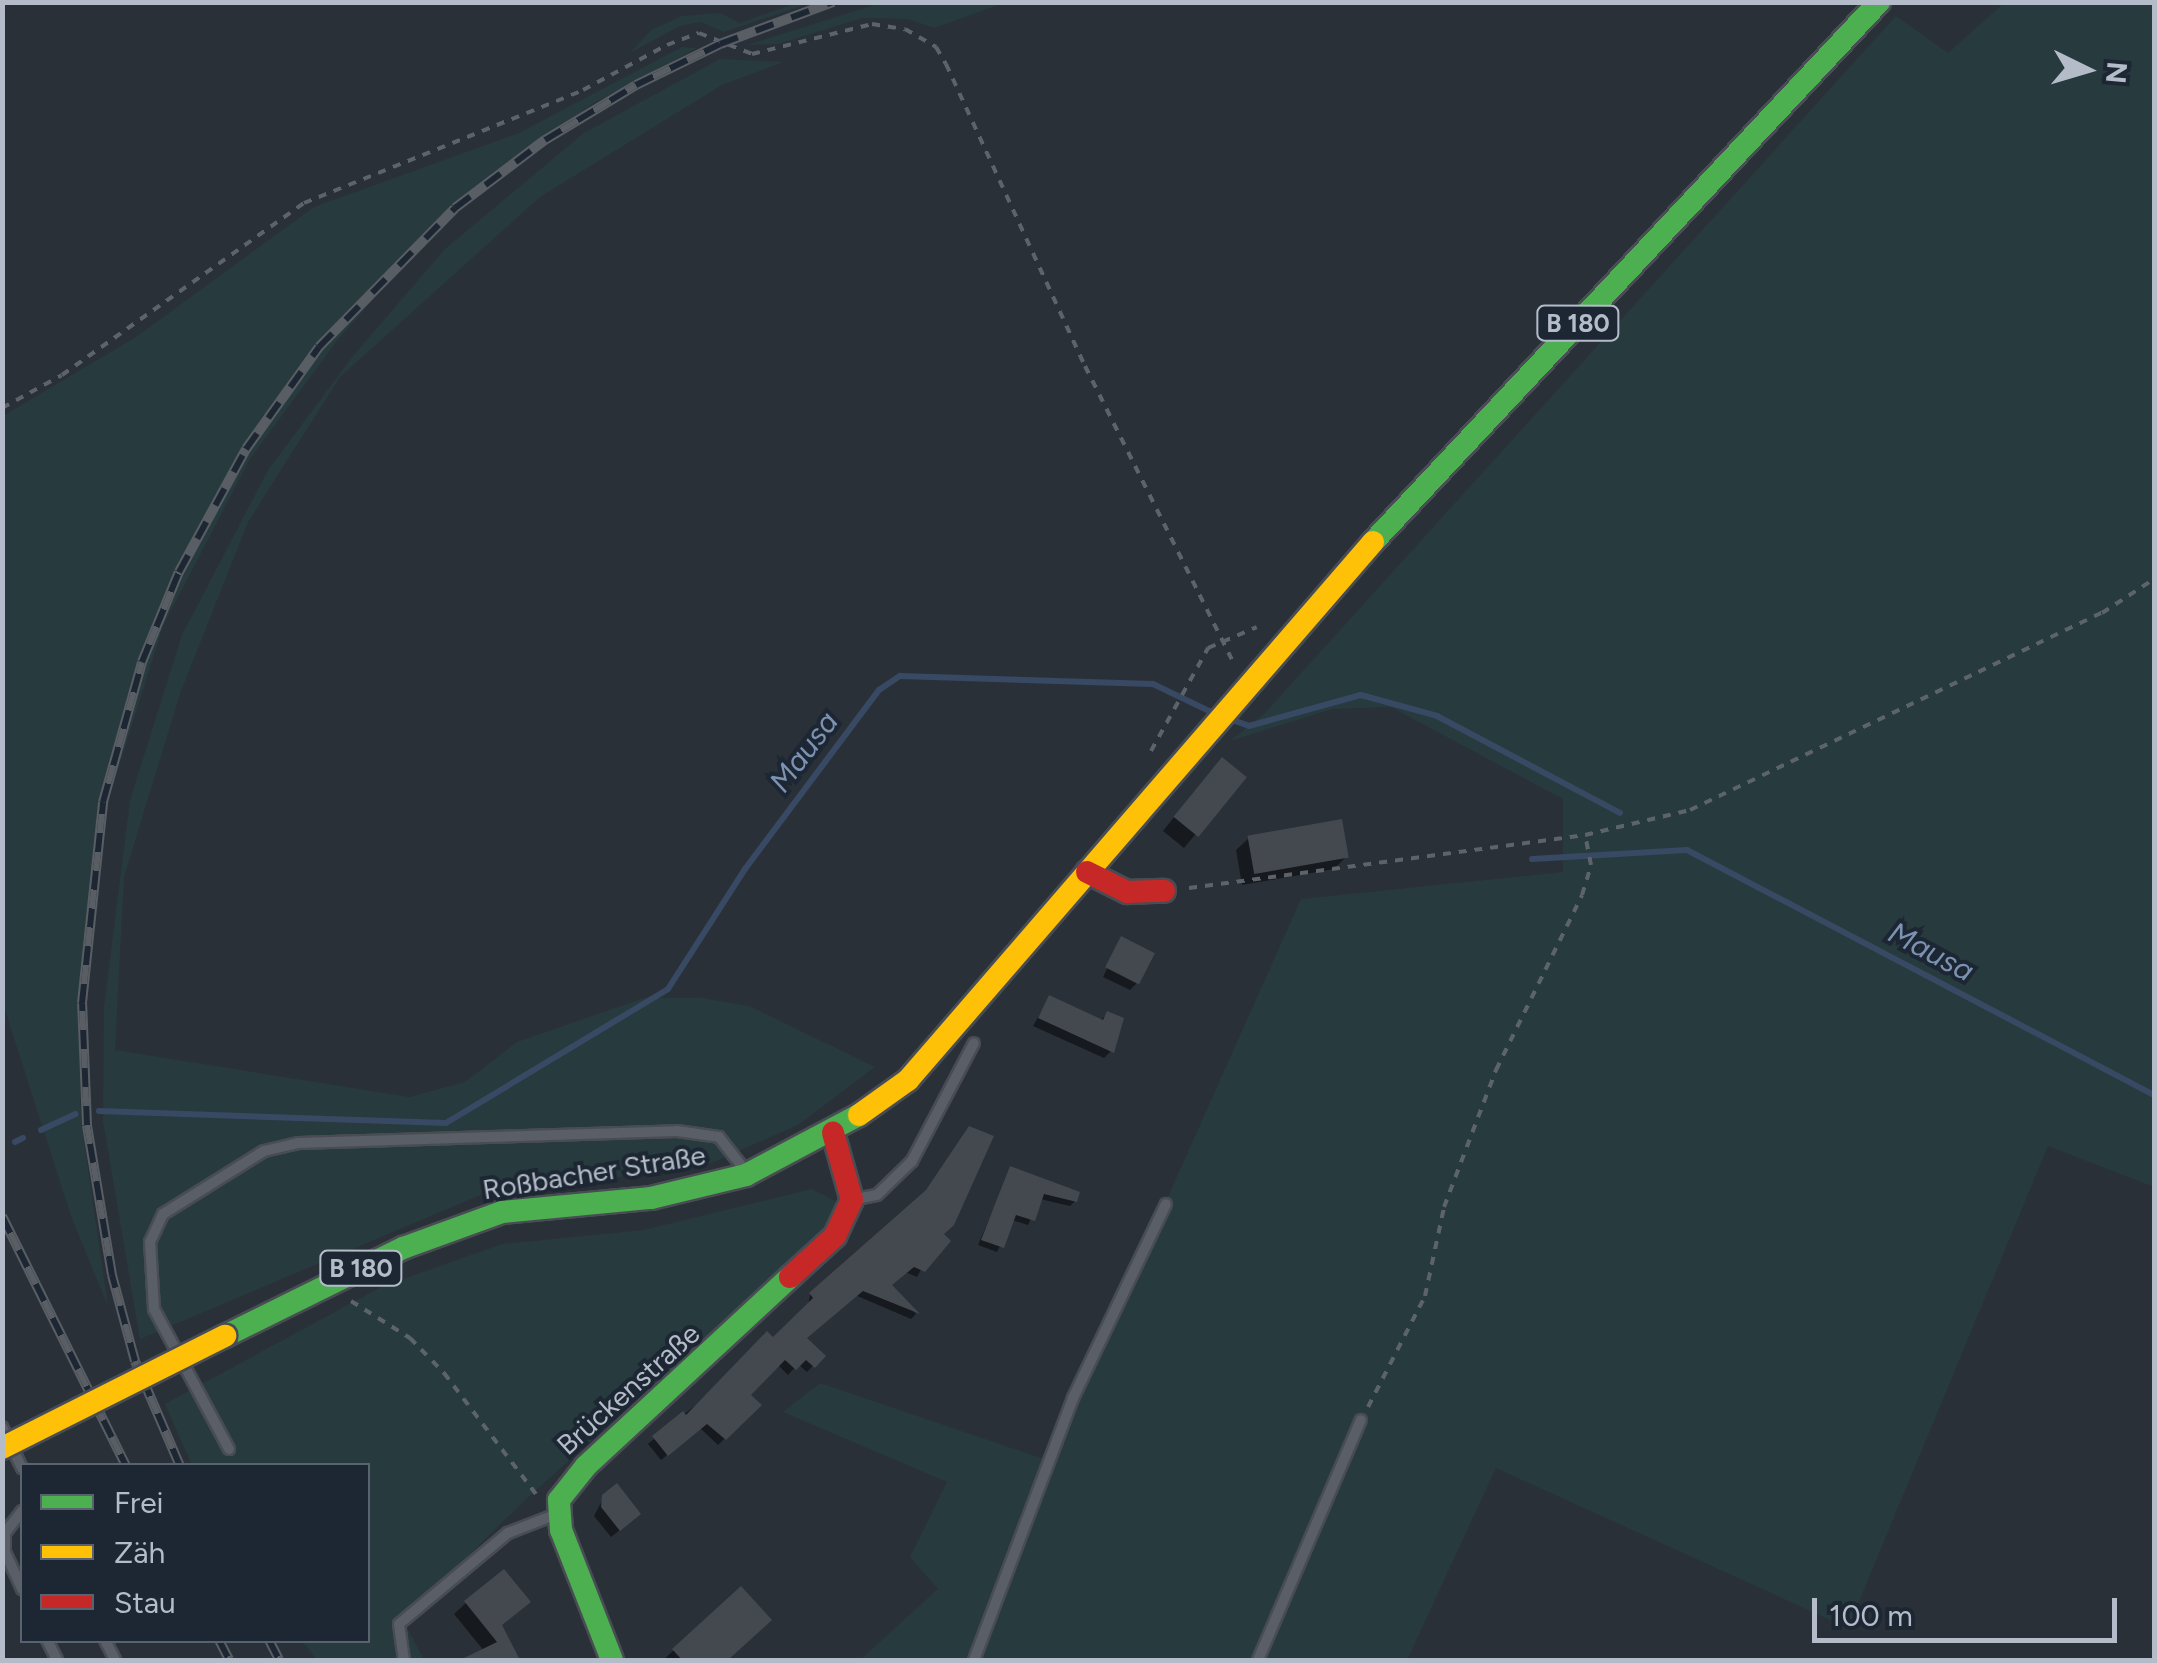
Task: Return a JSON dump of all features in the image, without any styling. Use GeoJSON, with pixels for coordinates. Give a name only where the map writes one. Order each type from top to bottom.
{"type":"FeatureCollection","features":[{"type":"Feature","properties":{"kind":"main road","name":"B 180"},"geometry":{"type":"LineString","coordinates":[[1250,678],[1879,2]]}},
{"type":"Feature","properties":{"kind":"main road","name":"Roßbacher Straße"},"geometry":{"type":"LineString","coordinates":[[2,1448],[402,1248],[502,1212],[651,1198],[746,1175],[833,1133],[920,1067],[1250,678]]}},
{"type":"Feature","properties":{"kind":"main road"},"geometry":{"type":"LineString","coordinates":[[1087,872],[1127,892],[1164,891]]}},
{"type":"Feature","properties":{"kind":"main road"},"geometry":{"type":"LineString","coordinates":[[833,1133],[852,1200]]}},
{"type":"Feature","properties":{"kind":"main road","name":"Brückenstraße"},"geometry":{"type":"LineString","coordinates":[[558,1514],[567,1485],[835,1236],[852,1200]]}},
{"type":"Feature","properties":{"kind":"main road"},"geometry":{"type":"LineString","coordinates":[[558,1514],[612,1660]]}},
{"type":"Feature","properties":{"kind":"lane"},"geometry":{"type":"LineString","coordinates":[[852,1200],[876,1195],[912,1161],[974,1043]]}},
{"type":"Feature","properties":{"kind":"lane"},"geometry":{"type":"LineString","coordinates":[[229,1449],[154,1309],[150,1242],[163,1214],[264,1151],[299,1143],[677,1131],[720,1137],[746,1175]]}},
{"type":"Feature","properties":{"kind":"lane"},"geometry":{"type":"LineString","coordinates":[[974,1660],[1072,1398],[1166,1204]]}},
{"type":"Feature","properties":{"kind":"lane"},"geometry":{"type":"LineString","coordinates":[[1258,1660],[1361,1420]]}},
{"type":"Feature","properties":{"kind":"lane"},"geometry":{"type":"LineString","coordinates":[[2,1427],[20,1464]]}},
{"type":"Feature","properties":{"kind":"lane"},"geometry":{"type":"LineString","coordinates":[[20,1514],[5,1533],[4,1553],[20,1585]]}},
{"type":"Feature","properties":{"kind":"lane"},"geometry":{"type":"LineString","coordinates":[[404,1660],[399,1624],[508,1533],[558,1514]]}},
{"type":"Feature","properties":{"kind":"path"},"geometry":{"type":"LineString","coordinates":[[2,408],[78,364],[304,203],[583,90],[666,45],[698,34],[752,54],[872,24],[905,29],[936,48],[946,64],[1220,642],[1250,678]]}},
{"type":"Feature","properties":{"kind":"path"},"geometry":{"type":"LineString","coordinates":[[1164,891],[1586,834],[1690,810],[2102,613],[2154,579]]}},
{"type":"Feature","properties":{"kind":"path"},"geometry":{"type":"LineString","coordinates":[[1166,721],[1203,654]]}},
{"type":"Feature","properties":{"kind":"path"},"geometry":{"type":"LineString","coordinates":[[1361,1420],[1424,1296],[1444,1206],[1496,1070],[1560,949],[1591,865],[1586,834]]}},
{"type":"Feature","properties":{"kind":"path"},"geometry":{"type":"LineString","coordinates":[[326,1285],[410,1338],[558,1514]]}},
{"type":"Feature","properties":{"kind":"green space"},"geometry":{"type":"Polygon","coordinates":[[[884,2],[1004,3],[934,28],[908,19],[862,18],[779,44],[747,45],[884,2]]]}},
{"type":"Feature","properties":{"kind":"green space"},"geometry":{"type":"Polygon","coordinates":[[[797,3],[810,3],[724,32],[701,22],[680,26],[630,53],[651,30],[682,16],[720,13],[740,23],[797,3]]]}},
{"type":"Feature","properties":{"kind":"green space"},"geometry":{"type":"Polygon","coordinates":[[[2004,3],[2154,3],[2154,1187],[2048,1146],[1848,1628],[1496,1468],[1407,1660],[860,1660],[938,1589],[910,1557],[947,1482],[783,1412],[820,1383],[1050,1461],[1301,899],[1563,872],[1563,799],[1391,707],[1332,709],[1230,741],[1265,713],[1896,16],[1948,53],[2004,3]]]}},
{"type":"Feature","properties":{"kind":"green space"},"geometry":{"type":"Polygon","coordinates":[[[682,47],[697,48],[592,104],[452,207],[336,342],[250,459],[163,626],[110,795],[78,1006],[81,1120],[108,1306],[72,1219],[3,1004],[3,416],[136,337],[314,207],[519,133],[682,47]]]}},
{"type":"Feature","properties":{"kind":"green space"},"geometry":{"type":"Polygon","coordinates":[[[720,59],[783,62],[722,85],[540,197],[340,377],[248,522],[180,694],[124,877],[115,1050],[409,1097],[465,1082],[517,1042],[644,998],[701,998],[749,1006],[875,1067],[798,1125],[702,1167],[485,1193],[140,1339],[103,1121],[104,1007],[130,800],[182,635],[268,470],[353,356],[445,249],[584,133],[720,59]]]}},
{"type":"Feature","properties":{"kind":"green space"},"geometry":{"type":"Polygon","coordinates":[[[812,1189],[835,1201],[837,1219],[523,1502],[403,1620],[424,1660],[317,1660],[304,1643],[370,1643],[370,1463],[191,1463],[165,1404],[381,1287],[502,1244],[643,1230],[812,1189]]]}},
{"type":"Feature","properties":{"kind":"building"},"geometry":{"type":"Polygon","coordinates":[[[1222,757],[1247,777],[1198,837],[1174,817],[1222,757]]]}},
{"type":"Feature","properties":{"kind":"building"},"geometry":{"type":"Polygon","coordinates":[[[1342,819],[1349,857],[1254,874],[1247,836],[1342,819]]]}},
{"type":"Feature","properties":{"kind":"building"},"geometry":{"type":"Polygon","coordinates":[[[1121,936],[1155,953],[1139,984],[1105,967],[1121,936]]]}},
{"type":"Feature","properties":{"kind":"building"},"geometry":{"type":"Polygon","coordinates":[[[1049,995],[1103,1020],[1107,1011],[1124,1018],[1114,1053],[1038,1018],[1049,995]]]}},
{"type":"Feature","properties":{"kind":"building"},"geometry":{"type":"Polygon","coordinates":[[[969,1126],[994,1136],[954,1225],[944,1234],[951,1241],[925,1272],[914,1267],[892,1285],[920,1314],[863,1291],[807,1338],[826,1356],[815,1368],[806,1360],[796,1370],[785,1360],[751,1395],[762,1405],[726,1440],[707,1424],[668,1456],[652,1436],[683,1411],[686,1415],[767,1331],[773,1337],[813,1298],[809,1293],[926,1190],[969,1126]]]}},
{"type":"Feature","properties":{"kind":"building"},"geometry":{"type":"Polygon","coordinates":[[[1010,1166],[1080,1192],[1077,1202],[1044,1194],[1035,1221],[1016,1215],[1004,1248],[981,1240],[1010,1166]]]}},
{"type":"Feature","properties":{"kind":"building"},"geometry":{"type":"Polygon","coordinates":[[[617,1483],[641,1514],[620,1531],[601,1507],[602,1495],[617,1483]]]}},
{"type":"Feature","properties":{"kind":"building"},"geometry":{"type":"Polygon","coordinates":[[[504,1569],[531,1602],[502,1625],[520,1660],[460,1660],[497,1642],[464,1601],[504,1569]]]}},
{"type":"Feature","properties":{"kind":"building"},"geometry":{"type":"Polygon","coordinates":[[[741,1586],[772,1620],[728,1660],[682,1660],[672,1649],[741,1586]]]}},
{"type":"Feature","properties":{"kind":"waterway","name":"Mausa"},"geometry":{"type":"LineString","coordinates":[[99,1111],[446,1123],[668,989],[745,869],[879,690],[900,676],[1153,684],[1209,711]]}},
{"type":"Feature","properties":{"kind":"waterway","name":"Mausa"},"geometry":{"type":"LineString","coordinates":[[1230,719],[1249,726],[1361,695],[1437,716],[1620,813]]}},
{"type":"Feature","properties":{"kind":"waterway","name":"Mausa"},"geometry":{"type":"LineString","coordinates":[[1532,859],[1687,850],[2154,1095]]}},
{"type":"Feature","properties":{"kind":"waterway","name":"Mausa"},"geometry":{"type":"LineString","coordinates":[[41,1130],[76,1114]]}},
{"type":"Feature","properties":{"kind":"waterway","name":"Mausa"},"geometry":{"type":"LineString","coordinates":[[15,1142],[23,1138]]}},
{"type":"Feature","properties":{"kind":"railway"},"geometry":{"type":"LineString","coordinates":[[179,1463],[135,1361],[112,1275],[87,1125],[82,1003],[103,802],[142,662],[179,572],[246,449],[319,347],[455,208],[545,140],[636,85],[720,44],[833,2]]}},
{"type":"Feature","properties":{"kind":"railway"},"geometry":{"type":"LineString","coordinates":[[2,1216],[125,1463]]}},
{"type":"Feature","properties":{"kind":"railway"},"geometry":{"type":"LineString","coordinates":[[220,1643],[229,1660]]}},
{"type":"Feature","properties":{"kind":"railway"},"geometry":{"type":"LineString","coordinates":[[270,1643],[279,1660]]}},
{"type":"Feature","properties":{"kind":"traffic: fast"},"geometry":{"type":"LineString","coordinates":[[1373,542],[1879,2]]}},
{"type":"Feature","properties":{"kind":"traffic: fast"},"geometry":{"type":"LineString","coordinates":[[225,1336],[403,1248],[502,1212],[651,1198],[746,1175],[859,1115]]}},
{"type":"Feature","properties":{"kind":"traffic: fast"},"geometry":{"type":"LineString","coordinates":[[612,1660],[561,1530],[559,1500],[586,1466],[790,1277]]}},
{"type":"Feature","properties":{"kind":"traffic: slow"},"geometry":{"type":"LineString","coordinates":[[859,1115],[908,1080],[1373,542]]}},
{"type":"Feature","properties":{"kind":"traffic: slow"},"geometry":{"type":"LineString","coordinates":[[2,1448],[225,1336]]}},
{"type":"Feature","properties":{"kind":"traffic: jam"},"geometry":{"type":"LineString","coordinates":[[1087,872],[1127,892],[1164,891]]}},
{"type":"Feature","properties":{"kind":"traffic: jam"},"geometry":{"type":"LineString","coordinates":[[790,1277],[835,1236],[852,1200],[833,1133]]}}]}
